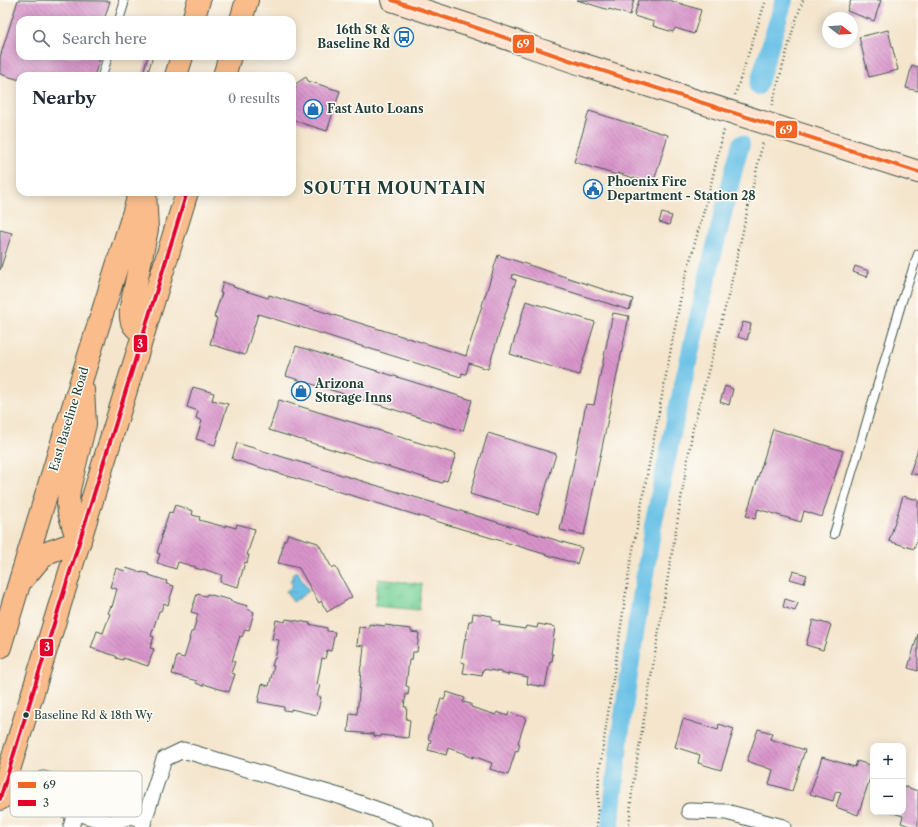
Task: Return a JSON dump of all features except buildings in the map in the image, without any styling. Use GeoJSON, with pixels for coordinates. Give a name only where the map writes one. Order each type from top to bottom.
{"type":"FeatureCollection","features":[{"type":"Feature","properties":{"kind":"main road"},"geometry":{"type":"LineString","coordinates":[[194,16],[200,0]]}},
{"type":"Feature","properties":{"kind":"main road"},"geometry":{"type":"LineString","coordinates":[[242,16],[247,0]]}},
{"type":"Feature","properties":{"kind":"main road"},"geometry":{"type":"LineString","coordinates":[[392,0],[575,62],[918,172]]}},
{"type":"Feature","properties":{"kind":"main road"},"geometry":{"type":"LineString","coordinates":[[177,72],[181,60]]}},
{"type":"Feature","properties":{"kind":"main road"},"geometry":{"type":"LineString","coordinates":[[225,72],[229,60]]}},
{"type":"Feature","properties":{"kind":"main road","name":"East Baseline Road"},"geometry":{"type":"LineString","coordinates":[[0,647],[139,196]]}},
{"type":"Feature","properties":{"kind":"main road"},"geometry":{"type":"LineString","coordinates":[[143,333],[132,325],[131,307],[147,228],[145,196]]}},
{"type":"Feature","properties":{"kind":"main road"},"geometry":{"type":"LineString","coordinates":[[2,786],[80,541],[186,196]]}},
{"type":"Feature","properties":{"kind":"main road"},"geometry":{"type":"LineString","coordinates":[[80,541],[74,529],[68,504],[69,489],[85,424],[82,379]]}},
{"type":"Feature","properties":{"kind":"main road"},"geometry":{"type":"LineString","coordinates":[[19,584],[38,561],[49,552],[80,541]]}},
{"type":"Feature","properties":{"kind":"street"},"geometry":{"type":"LineString","coordinates":[[142,813],[164,758],[183,750],[342,797],[426,827]]}},
{"type":"Feature","properties":{"kind":"street"},"geometry":{"type":"LineString","coordinates":[[688,811],[726,812],[783,827]]}},
{"type":"Feature","properties":{"kind":"street"},"geometry":{"type":"LineString","coordinates":[[71,827],[74,817]]}},
{"type":"Feature","properties":{"kind":"street"},"geometry":{"type":"LineString","coordinates":[[90,817],[111,824],[139,821]]}},
{"type":"Feature","properties":{"kind":"lane"},"geometry":{"type":"LineString","coordinates":[[120,16],[124,0]]}},
{"type":"Feature","properties":{"kind":"lane"},"geometry":{"type":"LineString","coordinates":[[103,72],[107,60]]}},
{"type":"Feature","properties":{"kind":"lane"},"geometry":{"type":"LineString","coordinates":[[834,534],[900,307],[918,254]]}},
{"type":"Feature","properties":{"kind":"path"},"geometry":{"type":"LineString","coordinates":[[738,86],[766,0]]}},
{"type":"Feature","properties":{"kind":"path"},"geometry":{"type":"LineString","coordinates":[[774,97],[803,0]]}},
{"type":"Feature","properties":{"kind":"path"},"geometry":{"type":"LineString","coordinates":[[597,827],[599,774],[630,565],[683,285],[708,196],[722,138]]}},
{"type":"Feature","properties":{"kind":"path"},"geometry":{"type":"LineString","coordinates":[[629,827],[632,790],[694,428],[729,293],[761,149]]}},
{"type":"Feature","properties":{"kind":"green space"},"geometry":{"type":"Polygon","coordinates":[[[378,579],[422,584],[419,610],[375,606],[378,579]]]}},
{"type":"Feature","properties":{"kind":"water"},"geometry":{"type":"Polygon","coordinates":[[[297,571],[309,591],[293,602],[286,591],[293,586],[290,580],[293,578],[292,575],[297,571]]]}},
{"type":"Feature","properties":{"kind":"waterway"},"geometry":{"type":"LineString","coordinates":[[758,86],[784,0]]}},
{"type":"Feature","properties":{"kind":"waterway"},"geometry":{"type":"LineString","coordinates":[[610,827],[620,736],[653,526],[678,406],[707,279],[741,144]]}},
{"type":"Feature","properties":{"kind":"transit line","name":"69"},"geometry":{"type":"LineString","coordinates":[[392,0],[575,62],[918,172]]}},
{"type":"Feature","properties":{"kind":"transit line","name":"3"},"geometry":{"type":"LineString","coordinates":[[0,799],[186,196]]}},
{"type":"Feature","properties":{"kind":"place","name":"16th St & Baseline Rd"},"geometry":{"type":"Point","coordinates":[404,37]}},
{"type":"Feature","properties":{"kind":"place","name":"Fast Auto Loans"},"geometry":{"type":"Point","coordinates":[313,109]}},
{"type":"Feature","properties":{"kind":"place","name":"Phoenix Fire Department - Station 28"},"geometry":{"type":"Point","coordinates":[593,189]}},
{"type":"Feature","properties":{"kind":"place","name":"Arizona Storage Inns"},"geometry":{"type":"Point","coordinates":[301,391]}},
{"type":"Feature","properties":{"kind":"place","name":"Baseline Rd & 18th Wy"},"geometry":{"type":"Point","coordinates":[26,715]}},
{"type":"Feature","properties":{"kind":"district","name":"SOUTH MOUNTAIN"},"geometry":{"type":"Point","coordinates":[395,188]}}]}
